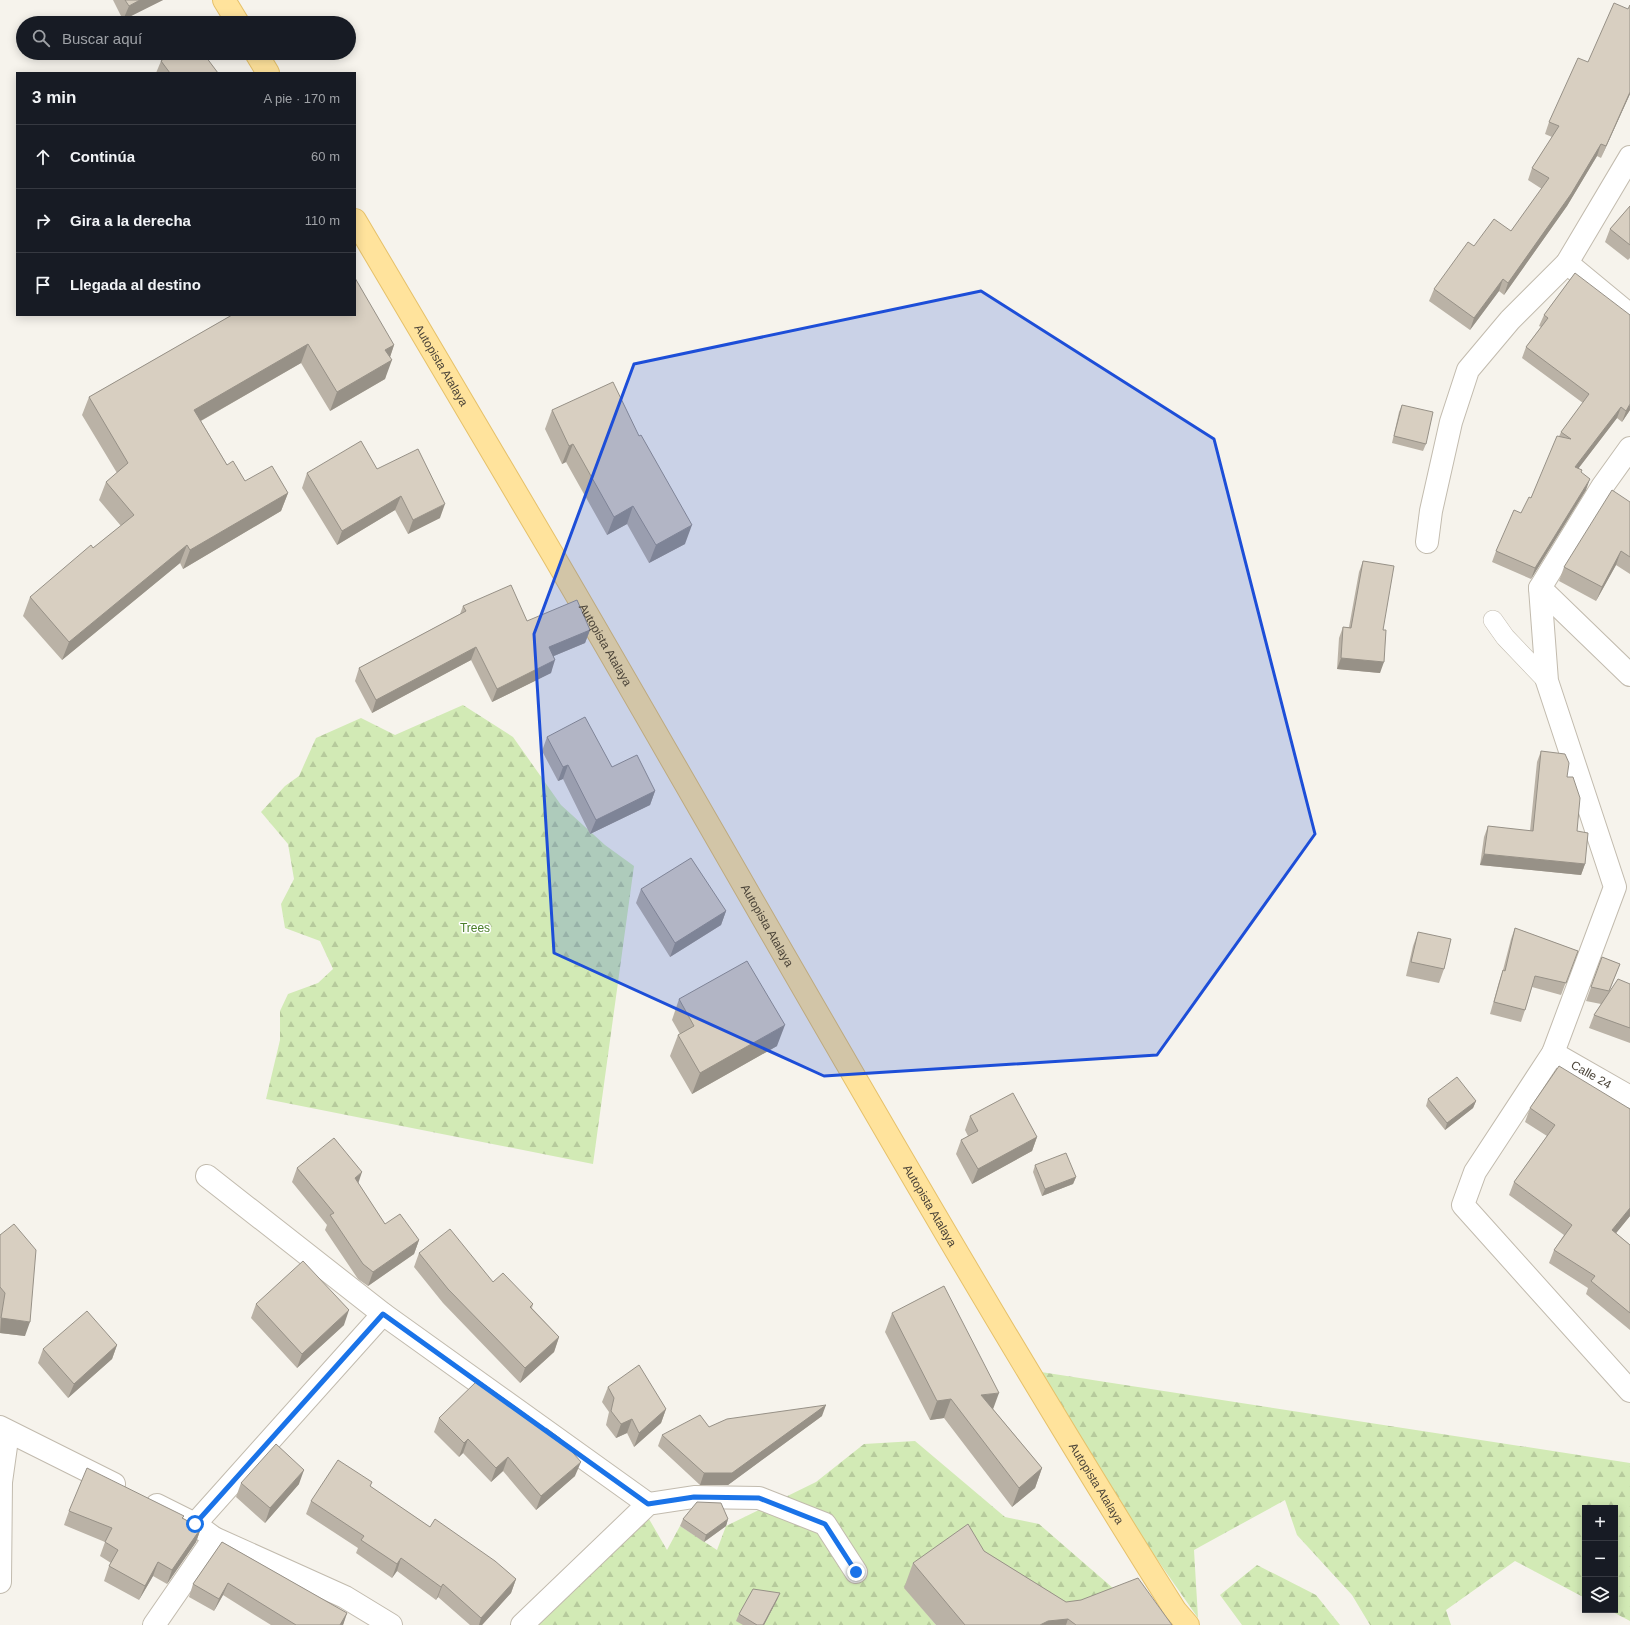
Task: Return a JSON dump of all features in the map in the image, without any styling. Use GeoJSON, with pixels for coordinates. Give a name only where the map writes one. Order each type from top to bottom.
{"type":"FeatureCollection","features":[{"type":"Feature","properties":{"kind":"main road"},"geometry":{"type":"LineString","coordinates":[[224,0],[234,16]]}},
{"type":"Feature","properties":{"kind":"main road"},"geometry":{"type":"LineString","coordinates":[[260,60],[267,72]]}},
{"type":"Feature","properties":{"kind":"main road","name":"Autopista Atalaya"},"geometry":{"type":"LineString","coordinates":[[356,222],[550,549],[819,1018],[1101,1492],[1175,1610],[1188,1625]]}},
{"type":"Feature","properties":{"kind":"street"},"geometry":{"type":"LineString","coordinates":[[1427,542],[1431,511],[1451,422],[1468,370],[1510,320],[1567,263],[1630,157]]}},
{"type":"Feature","properties":{"kind":"street"},"geometry":{"type":"LineString","coordinates":[[1567,263],[1630,315]]}},
{"type":"Feature","properties":{"kind":"street"},"geometry":{"type":"LineString","coordinates":[[1630,448],[1602,487],[1540,588],[1547,681],[1623,890],[1553,1052],[1475,1172],[1463,1205],[1630,1391]]}},
{"type":"Feature","properties":{"kind":"street"},"geometry":{"type":"LineString","coordinates":[[1540,588],[1630,675]]}},
{"type":"Feature","properties":{"kind":"street","name":"Calle 24"},"geometry":{"type":"LineString","coordinates":[[1553,1052],[1630,1097]]}},
{"type":"Feature","properties":{"kind":"street"},"geometry":{"type":"LineString","coordinates":[[207,1176],[383,1314],[648,1504]]}},
{"type":"Feature","properties":{"kind":"street"},"geometry":{"type":"LineString","coordinates":[[195,1524],[383,1314]]}},
{"type":"Feature","properties":{"kind":"street"},"geometry":{"type":"LineString","coordinates":[[0,1582],[1,1482],[4,1430],[195,1524],[214,1538],[345,1597],[391,1625]]}},
{"type":"Feature","properties":{"kind":"street"},"geometry":{"type":"LineString","coordinates":[[522,1625],[648,1504],[694,1497],[759,1498],[825,1524],[856,1572]]}},
{"type":"Feature","properties":{"kind":"street"},"geometry":{"type":"LineString","coordinates":[[154,1625],[214,1538]]}},
{"type":"Feature","properties":{"kind":"lane"},"geometry":{"type":"LineString","coordinates":[[1493,620],[1505,637],[1547,681]]}},
{"type":"Feature","properties":{"kind":"highlighted area"},"geometry":{"type":"Polygon","coordinates":[[[981,291],[1214,439],[1315,834],[1157,1055],[824,1076],[554,953],[534,634],[634,364],[981,291]]]}},
{"type":"Feature","properties":{"kind":"green space","name":"Trees"},"geometry":{"type":"Polygon","coordinates":[[[463,705],[513,737],[561,805],[605,845],[634,866],[593,1164],[266,1099],[280,1040],[280,1011],[288,994],[318,983],[333,969],[320,941],[285,928],[281,904],[294,879],[288,844],[261,812],[285,786],[299,776],[316,738],[361,718],[395,735],[463,705]]]}},
{"type":"Feature","properties":{"kind":"green space"},"geometry":{"type":"Polygon","coordinates":[[[1041,1372],[1630,1463],[1630,1621],[1615,1613],[1618,1613],[1618,1505],[1582,1505],[1582,1596],[1515,1561],[1446,1610],[1451,1625],[1370,1625],[1352,1595],[1297,1535],[1285,1500],[1194,1550],[1198,1618],[1108,1489],[1041,1372]]]}},
{"type":"Feature","properties":{"kind":"green space"},"geometry":{"type":"Polygon","coordinates":[[[915,1441],[1005,1517],[1039,1524],[1129,1602],[1066,1625],[905,1588],[936,1625],[525,1625],[649,1519],[667,1550],[680,1526],[717,1550],[726,1526],[816,1482],[864,1444],[915,1441]]]}},
{"type":"Feature","properties":{"kind":"green space"},"geometry":{"type":"Polygon","coordinates":[[[1257,1565],[1316,1595],[1340,1625],[1242,1625],[1220,1595],[1257,1565]]]}},
{"type":"Feature","properties":{"kind":"building"},"geometry":{"type":"Polygon","coordinates":[[[125,0],[140,0],[129,6],[125,0]]]}},
{"type":"Feature","properties":{"kind":"building"},"geometry":{"type":"Polygon","coordinates":[[[1614,3],[1628,9],[1630,5],[1630,92],[1606,146],[1601,144],[1571,194],[1508,283],[1503,279],[1474,318],[1434,289],[1468,242],[1474,246],[1494,219],[1511,231],[1549,178],[1532,168],[1559,126],[1549,122],[1578,58],[1588,62],[1614,3]]]}},
{"type":"Feature","properties":{"kind":"building"},"geometry":{"type":"Polygon","coordinates":[[[208,60],[217,72],[169,72],[161,61],[208,60]]]}},
{"type":"Feature","properties":{"kind":"building"},"geometry":{"type":"Polygon","coordinates":[[[1630,206],[1630,245],[1610,229],[1630,206]]]}},
{"type":"Feature","properties":{"kind":"building"},"geometry":{"type":"Polygon","coordinates":[[[1575,273],[1630,315],[1630,404],[1626,411],[1621,407],[1575,467],[1582,470],[1581,472],[1590,479],[1535,568],[1496,551],[1514,510],[1521,513],[1529,497],[1531,498],[1557,436],[1571,439],[1561,432],[1589,394],[1526,347],[1548,318],[1544,315],[1575,273]]]}},
{"type":"Feature","properties":{"kind":"building"},"geometry":{"type":"Polygon","coordinates":[[[356,280],[394,345],[385,350],[392,360],[337,392],[308,344],[194,410],[227,465],[233,461],[245,481],[272,466],[288,493],[190,550],[187,545],[69,642],[30,597],[91,545],[93,548],[134,515],[106,482],[128,463],[89,397],[230,316],[356,316],[356,280]]]}},
{"type":"Feature","properties":{"kind":"building"},"geometry":{"type":"Polygon","coordinates":[[[613,382],[639,436],[641,435],[692,525],[656,545],[633,506],[614,517],[573,444],[569,446],[552,410],[613,382]]]}},
{"type":"Feature","properties":{"kind":"building"},"geometry":{"type":"Polygon","coordinates":[[[1402,405],[1433,412],[1426,444],[1394,436],[1402,405]]]}},
{"type":"Feature","properties":{"kind":"building"},"geometry":{"type":"Polygon","coordinates":[[[361,441],[377,469],[418,449],[445,504],[413,520],[401,496],[342,531],[307,473],[361,441]]]}},
{"type":"Feature","properties":{"kind":"building"},"geometry":{"type":"Polygon","coordinates":[[[1612,490],[1630,502],[1630,557],[1621,551],[1602,587],[1564,567],[1612,490]]]}},
{"type":"Feature","properties":{"kind":"building"},"geometry":{"type":"Polygon","coordinates":[[[1363,561],[1394,566],[1383,630],[1386,630],[1384,662],[1341,658],[1343,627],[1351,628],[1363,561]]]}},
{"type":"Feature","properties":{"kind":"building"},"geometry":{"type":"Polygon","coordinates":[[[511,585],[527,621],[577,600],[590,630],[549,647],[555,660],[497,689],[476,647],[376,700],[359,668],[466,611],[463,606],[511,585]]]}},
{"type":"Feature","properties":{"kind":"building"},"geometry":{"type":"Polygon","coordinates":[[[585,717],[612,767],[637,755],[655,791],[596,820],[568,765],[563,767],[547,737],[585,717]]]}},
{"type":"Feature","properties":{"kind":"building"},"geometry":{"type":"Polygon","coordinates":[[[1541,751],[1565,754],[1569,763],[1567,777],[1573,777],[1580,798],[1577,831],[1588,833],[1585,864],[1484,854],[1488,826],[1533,831],[1541,751]]]}},
{"type":"Feature","properties":{"kind":"building"},"geometry":{"type":"Polygon","coordinates":[[[691,858],[726,911],[675,943],[641,889],[691,858]]]}},
{"type":"Feature","properties":{"kind":"building"},"geometry":{"type":"Polygon","coordinates":[[[1515,928],[1578,951],[1566,983],[1535,976],[1525,1010],[1494,1002],[1503,970],[1505,971],[1515,928]]]}},
{"type":"Feature","properties":{"kind":"building"},"geometry":{"type":"Polygon","coordinates":[[[1418,932],[1451,939],[1444,969],[1411,962],[1418,932]]]}},
{"type":"Feature","properties":{"kind":"building"},"geometry":{"type":"Polygon","coordinates":[[[1602,957],[1620,964],[1609,991],[1591,987],[1602,957]]]}},
{"type":"Feature","properties":{"kind":"building"},"geometry":{"type":"Polygon","coordinates":[[[747,961],[785,1025],[700,1073],[678,1035],[694,1026],[679,999],[747,961]]]}},
{"type":"Feature","properties":{"kind":"building"},"geometry":{"type":"Polygon","coordinates":[[[1618,979],[1630,984],[1630,1028],[1594,1015],[1618,979]]]}},
{"type":"Feature","properties":{"kind":"building"},"geometry":{"type":"Polygon","coordinates":[[[1559,1066],[1630,1109],[1630,1208],[1612,1230],[1630,1245],[1630,1313],[1591,1281],[1595,1276],[1554,1250],[1572,1225],[1514,1182],[1555,1125],[1530,1108],[1559,1066]]]}},
{"type":"Feature","properties":{"kind":"building"},"geometry":{"type":"Polygon","coordinates":[[[1457,1077],[1476,1101],[1447,1123],[1428,1099],[1457,1077]]]}},
{"type":"Feature","properties":{"kind":"building"},"geometry":{"type":"Polygon","coordinates":[[[1013,1093],[1037,1137],[978,1169],[961,1140],[978,1131],[970,1116],[1013,1093]]]}},
{"type":"Feature","properties":{"kind":"building"},"geometry":{"type":"Polygon","coordinates":[[[334,1138],[362,1172],[355,1178],[385,1224],[400,1214],[419,1240],[373,1272],[363,1264],[330,1215],[334,1213],[297,1168],[334,1138]]]}},
{"type":"Feature","properties":{"kind":"building"},"geometry":{"type":"Polygon","coordinates":[[[1066,1153],[1076,1177],[1045,1189],[1035,1165],[1066,1153]]]}},
{"type":"Feature","properties":{"kind":"building"},"geometry":{"type":"Polygon","coordinates":[[[14,1224],[36,1250],[30,1322],[1,1318],[5,1293],[0,1287],[0,1235],[14,1224]]]}},
{"type":"Feature","properties":{"kind":"building"},"geometry":{"type":"Polygon","coordinates":[[[450,1229],[493,1282],[503,1273],[533,1304],[530,1307],[559,1337],[525,1368],[448,1289],[419,1253],[450,1229]]]}},
{"type":"Feature","properties":{"kind":"building"},"geometry":{"type":"Polygon","coordinates":[[[303,1261],[349,1310],[302,1354],[256,1304],[303,1261]]]}},
{"type":"Feature","properties":{"kind":"building"},"geometry":{"type":"Polygon","coordinates":[[[944,1286],[999,1393],[981,1395],[1042,1468],[1019,1488],[951,1399],[937,1401],[892,1313],[944,1286]]]}},
{"type":"Feature","properties":{"kind":"building"},"geometry":{"type":"Polygon","coordinates":[[[87,1311],[117,1345],[74,1384],[43,1349],[87,1311]]]}},
{"type":"Feature","properties":{"kind":"building"},"geometry":{"type":"Polygon","coordinates":[[[639,1365],[666,1409],[639,1433],[632,1419],[621,1424],[611,1411],[614,1398],[608,1387],[639,1365]]]}},
{"type":"Feature","properties":{"kind":"building"},"geometry":{"type":"Polygon","coordinates":[[[478,1380],[531,1418],[543,1431],[546,1428],[561,1439],[581,1462],[541,1496],[508,1457],[496,1468],[468,1439],[464,1443],[439,1418],[478,1380]]]}},
{"type":"Feature","properties":{"kind":"building"},"geometry":{"type":"Polygon","coordinates":[[[826,1405],[732,1473],[704,1473],[662,1435],[700,1415],[709,1427],[727,1419],[826,1405]]]}},
{"type":"Feature","properties":{"kind":"building"},"geometry":{"type":"Polygon","coordinates":[[[276,1444],[304,1470],[270,1508],[241,1483],[276,1444]]]}},
{"type":"Feature","properties":{"kind":"building"},"geometry":{"type":"Polygon","coordinates":[[[338,1460],[372,1482],[370,1486],[430,1527],[435,1519],[495,1561],[516,1579],[481,1618],[443,1584],[441,1587],[401,1558],[397,1564],[361,1540],[364,1536],[311,1501],[338,1460]]]}},
{"type":"Feature","properties":{"kind":"building"},"geometry":{"type":"Polygon","coordinates":[[[87,1468],[184,1516],[182,1518],[201,1528],[172,1570],[158,1562],[145,1586],[109,1566],[118,1550],[105,1542],[112,1528],[69,1511],[87,1468]]]}},
{"type":"Feature","properties":{"kind":"building"},"geometry":{"type":"Polygon","coordinates":[[[697,1502],[721,1503],[728,1519],[706,1535],[683,1519],[697,1502]]]}},
{"type":"Feature","properties":{"kind":"building"},"geometry":{"type":"Polygon","coordinates":[[[968,1524],[984,1551],[1066,1602],[1081,1600],[1138,1578],[1172,1625],[1076,1625],[1068,1619],[1048,1621],[1040,1625],[965,1625],[913,1563],[968,1524]]]}},
{"type":"Feature","properties":{"kind":"building"},"geometry":{"type":"Polygon","coordinates":[[[222,1542],[347,1613],[340,1625],[296,1625],[228,1583],[219,1599],[193,1584],[222,1542]]]}},
{"type":"Feature","properties":{"kind":"building"},"geometry":{"type":"Polygon","coordinates":[[[753,1589],[780,1593],[763,1625],[757,1625],[739,1614],[753,1589]]]}},
{"type":"Feature","properties":{"kind":"route"},"geometry":{"type":"LineString","coordinates":[[195,1524],[383,1314],[648,1504],[694,1497],[759,1498],[825,1524],[856,1572]]}}]}
